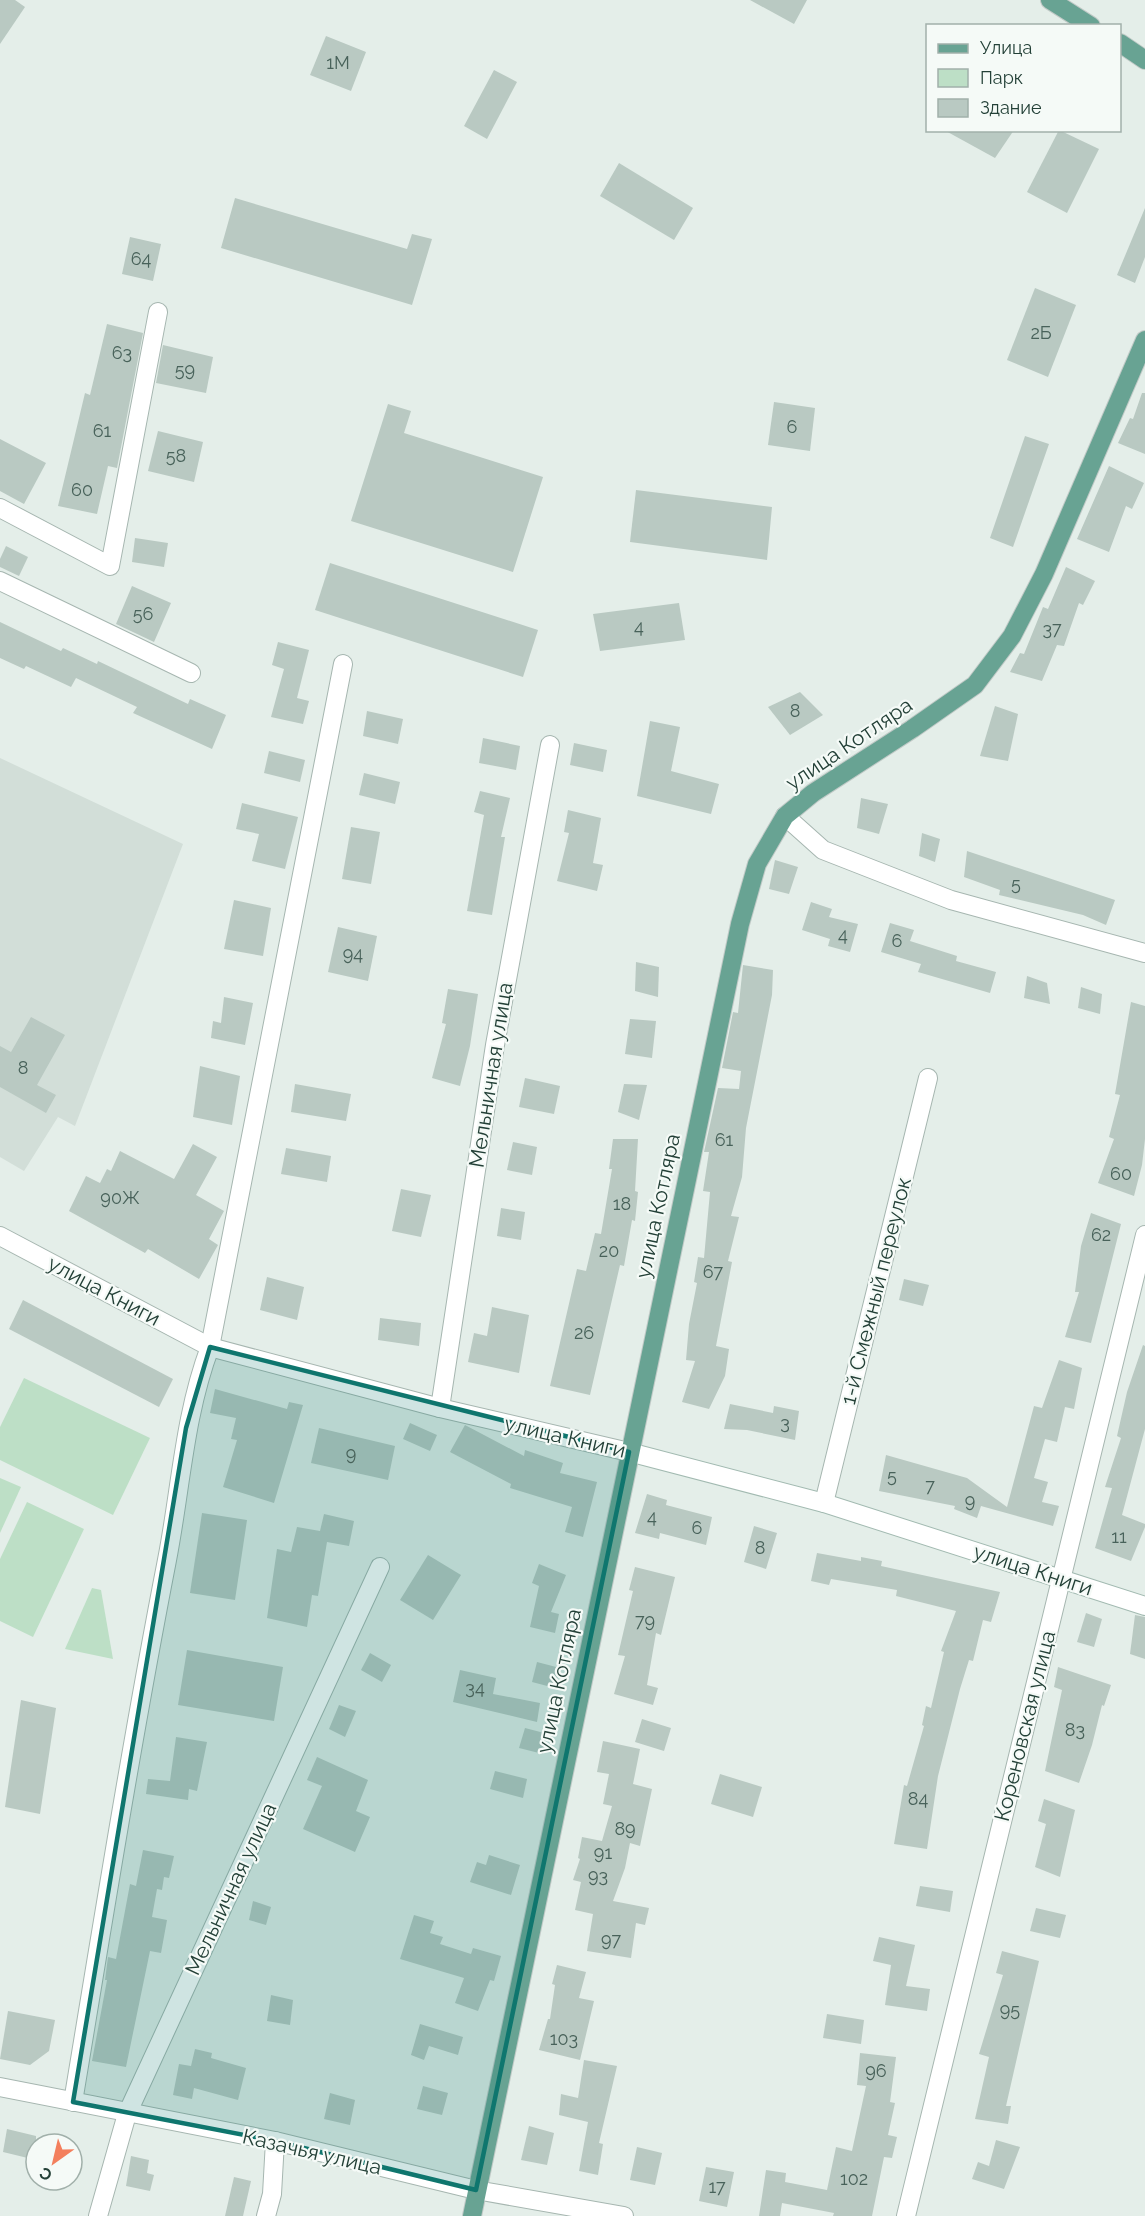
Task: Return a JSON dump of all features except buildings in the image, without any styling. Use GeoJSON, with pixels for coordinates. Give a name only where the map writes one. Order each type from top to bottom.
{"type":"FeatureCollection","features":[{"type":"Feature","properties":{"kind":"main road"},"geometry":{"type":"LineString","coordinates":[[1050,0],[1088,24]]}},
{"type":"Feature","properties":{"kind":"main road"},"geometry":{"type":"LineString","coordinates":[[1121,44],[1145,60]]}},
{"type":"Feature","properties":{"kind":"main road","name":"улица Котляра"},"geometry":{"type":"LineString","coordinates":[[472,2216],[740,924],[757,864],[785,816],[813,793],[975,685],[1012,636],[1044,574],[1145,340]]}},
{"type":"Feature","properties":{"kind":"street"},"geometry":{"type":"LineString","coordinates":[[0,508],[110,566],[159,312]]}},
{"type":"Feature","properties":{"kind":"street"},"geometry":{"type":"LineString","coordinates":[[0,581],[191,673]]}},
{"type":"Feature","properties":{"kind":"street"},"geometry":{"type":"LineString","coordinates":[[73,2102],[138,1714],[174,1525],[186,1428],[196,1383],[210,1347],[343,664]]}},
{"type":"Feature","properties":{"kind":"street","name":"Мельничная улица"},"geometry":{"type":"LineString","coordinates":[[440,1408],[495,1045],[550,745]]}},
{"type":"Feature","properties":{"kind":"street"},"geometry":{"type":"LineString","coordinates":[[785,816],[823,850],[951,900],[1145,953]]}},
{"type":"Feature","properties":{"kind":"street","name":"1-й Смежный переулок"},"geometry":{"type":"LineString","coordinates":[[824,1503],[928,1078]]}},
{"type":"Feature","properties":{"kind":"street","name":"Кореновская улица"},"geometry":{"type":"LineString","coordinates":[[906,2216],[1145,1235]]}},
{"type":"Feature","properties":{"kind":"street","name":"улица Книги"},"geometry":{"type":"LineString","coordinates":[[0,1236],[210,1347],[440,1408],[630,1452],[824,1503],[1145,1606]]}},
{"type":"Feature","properties":{"kind":"street","name":"Мельничная улица"},"geometry":{"type":"LineString","coordinates":[[98,2216],[127,2114],[380,1567]]}},
{"type":"Feature","properties":{"kind":"street","name":"Казачья улица"},"geometry":{"type":"LineString","coordinates":[[0,2087],[127,2114],[275,2141],[476,2190],[624,2216]]}},
{"type":"Feature","properties":{"kind":"street"},"geometry":{"type":"LineString","coordinates":[[266,2216],[272,2194],[275,2141]]}},
{"type":"Feature","properties":{"kind":"highlighted area"},"geometry":{"type":"Polygon","coordinates":[[[210,1347],[629,1452],[476,2190],[275,2141],[73,2102],[186,1428],[210,1347]]]}},
{"type":"Feature","properties":{"kind":"shaded area"},"geometry":{"type":"Polygon","coordinates":[[[0,758],[183,844],[75,1126],[58,1117],[24,1171],[0,1157],[0,758]]]}},
{"type":"Feature","properties":{"kind":"green space"},"geometry":{"type":"Polygon","coordinates":[[[24,1378],[150,1438],[113,1515],[0,1460],[0,1427],[24,1378]]]}},
{"type":"Feature","properties":{"kind":"green space"},"geometry":{"type":"Polygon","coordinates":[[[0,1478],[21,1487],[0,1533],[0,1478]]]}},
{"type":"Feature","properties":{"kind":"green space"},"geometry":{"type":"Polygon","coordinates":[[[27,1502],[84,1529],[33,1637],[0,1621],[0,1559],[27,1502]]]}},
{"type":"Feature","properties":{"kind":"green space"},"geometry":{"type":"Polygon","coordinates":[[[92,1588],[101,1590],[113,1659],[65,1649],[92,1588]]]}}]}
